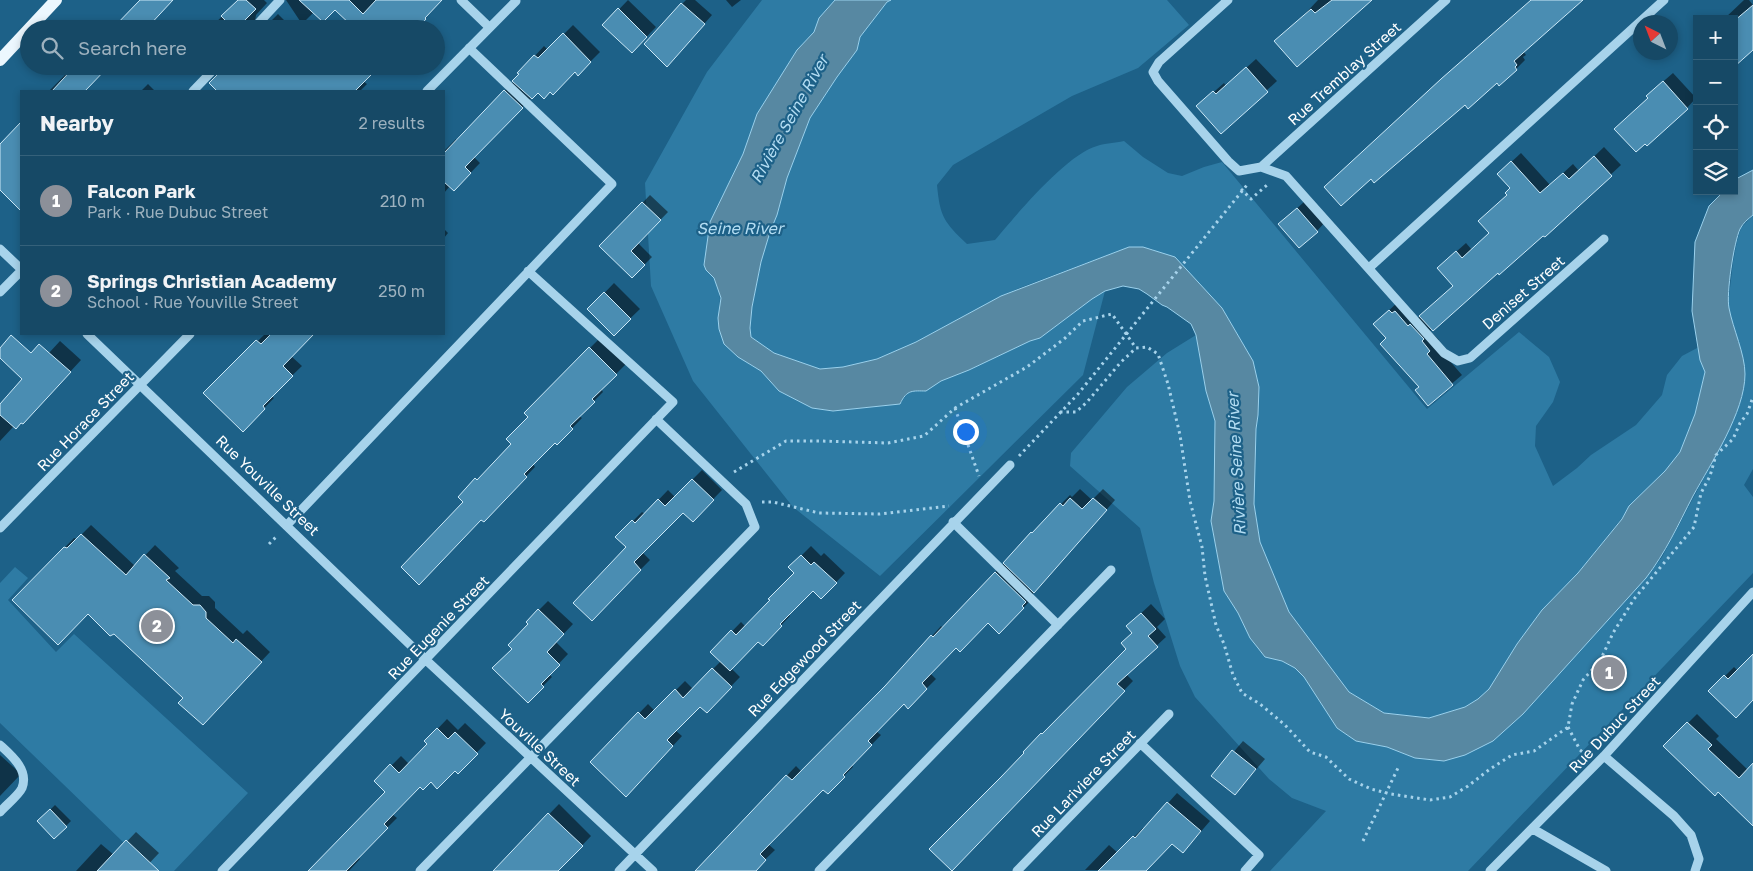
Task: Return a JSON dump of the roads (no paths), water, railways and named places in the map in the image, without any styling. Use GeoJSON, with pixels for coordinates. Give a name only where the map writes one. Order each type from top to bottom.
{"type":"FeatureCollection","features":[{"type":"Feature","properties":{"kind":"main road"},"geometry":{"type":"LineString","coordinates":[[37,20],[56,0]]}},
{"type":"Feature","properties":{"kind":"main road"},"geometry":{"type":"LineString","coordinates":[[3,55],[20,37]]}},
{"type":"Feature","properties":{"kind":"street"},"geometry":{"type":"LineString","coordinates":[[261,20],[280,0]]}},
{"type":"Feature","properties":{"kind":"street"},"geometry":{"type":"LineString","coordinates":[[461,0],[489,27]]}},
{"type":"Feature","properties":{"kind":"street"},"geometry":{"type":"LineString","coordinates":[[1228,0],[1159,62],[1153,72],[1164,88],[1239,171],[1261,167],[1286,176],[1369,268],[1664,0]]}},
{"type":"Feature","properties":{"kind":"street","name":"Rue Tremblay Street"},"geometry":{"type":"LineString","coordinates":[[1261,167],[1446,0]]}},
{"type":"Feature","properties":{"kind":"street"},"geometry":{"type":"LineString","coordinates":[[445,73],[516,1]]}},
{"type":"Feature","properties":{"kind":"street"},"geometry":{"type":"LineString","coordinates":[[287,525],[612,184],[469,48]]}},
{"type":"Feature","properties":{"kind":"street"},"geometry":{"type":"LineString","coordinates":[[194,90],[208,75]]}},
{"type":"Feature","properties":{"kind":"street"},"geometry":{"type":"LineString","coordinates":[[428,90],[443,75]]}},
{"type":"Feature","properties":{"kind":"street","name":"Deniset Street"},"geometry":{"type":"LineString","coordinates":[[1369,268],[1444,353],[1458,361],[1470,358],[1604,240]]}},
{"type":"Feature","properties":{"kind":"street"},"geometry":{"type":"LineString","coordinates":[[0,249],[20,269]]}},
{"type":"Feature","properties":{"kind":"street"},"geometry":{"type":"LineString","coordinates":[[0,292],[20,271]]}},
{"type":"Feature","properties":{"kind":"street","name":"Rue Eugenie Street"},"geometry":{"type":"LineString","coordinates":[[222,871],[673,402],[528,271]]}},
{"type":"Feature","properties":{"kind":"street","name":"Rue Youville Street"},"geometry":{"type":"LineString","coordinates":[[88,335],[426,660]]}},
{"type":"Feature","properties":{"kind":"street","name":"Rue Horace Street"},"geometry":{"type":"LineString","coordinates":[[0,528],[189,335]]}},
{"type":"Feature","properties":{"kind":"street"},"geometry":{"type":"LineString","coordinates":[[420,871],[755,527],[744,503],[656,419]]}},
{"type":"Feature","properties":{"kind":"street","name":"Rue Edgewood Street"},"geometry":{"type":"LineString","coordinates":[[619,871],[953,522],[1010,465]]}},
{"type":"Feature","properties":{"kind":"street"},"geometry":{"type":"LineString","coordinates":[[953,522],[1058,625]]}},
{"type":"Feature","properties":{"kind":"street"},"geometry":{"type":"LineString","coordinates":[[819,871],[1112,570]]}},
{"type":"Feature","properties":{"kind":"street","name":"Rue Dubuc Street"},"geometry":{"type":"LineString","coordinates":[[1490,871],[1604,756],[1753,592]]}},
{"type":"Feature","properties":{"kind":"street","name":"Youville Street"},"geometry":{"type":"LineString","coordinates":[[426,660],[635,854]]}},
{"type":"Feature","properties":{"kind":"street","name":"Rue Lariviere Street"},"geometry":{"type":"LineString","coordinates":[[1017,871],[1169,714]]}},
{"type":"Feature","properties":{"kind":"street"},"geometry":{"type":"LineString","coordinates":[[1140,743],[1259,856],[1245,871]]}},
{"type":"Feature","properties":{"kind":"street"},"geometry":{"type":"LineString","coordinates":[[0,745],[17,762],[23,775],[22,789],[0,812]]}},
{"type":"Feature","properties":{"kind":"street"},"geometry":{"type":"LineString","coordinates":[[1604,756],[1674,816],[1691,835],[1699,859],[1695,871]]}},
{"type":"Feature","properties":{"kind":"street"},"geometry":{"type":"LineString","coordinates":[[1533,829],[1606,871]]}},
{"type":"Feature","properties":{"kind":"street"},"geometry":{"type":"LineString","coordinates":[[635,854],[653,871]]}},
{"type":"Feature","properties":{"kind":"water"},"geometry":{"type":"Polygon","coordinates":[[[835,0],[891,0],[887,2],[860,37],[857,50],[810,118],[787,178],[761,262],[752,307],[751,337],[774,353],[820,369],[843,367],[877,359],[916,342],[1001,296],[1129,247],[1143,247],[1175,257],[1222,308],[1253,361],[1259,387],[1254,504],[1260,542],[1289,612],[1349,692],[1384,713],[1429,718],[1465,707],[1478,699],[1489,689],[1517,644],[1542,610],[1578,573],[1622,519],[1629,506],[1665,471],[1680,452],[1695,414],[1705,372],[1700,360],[1692,311],[1695,242],[1709,206],[1720,195],[1738,195],[1738,178],[1753,170],[1753,215],[1740,229],[1735,245],[1728,301],[1744,366],[1744,389],[1726,437],[1660,558],[1646,578],[1523,714],[1493,741],[1465,755],[1444,761],[1415,758],[1387,747],[1356,741],[1337,728],[1304,677],[1295,668],[1282,661],[1265,657],[1250,638],[1238,613],[1224,591],[1211,521],[1214,501],[1215,421],[1206,391],[1196,335],[1191,324],[1139,289],[1123,286],[1105,291],[1040,338],[941,381],[926,391],[908,393],[900,404],[833,411],[812,408],[779,391],[761,371],[738,357],[724,344],[718,318],[721,298],[714,278],[704,265],[710,222],[743,154],[757,114],[797,50],[814,32],[819,18],[835,0]]]}},
{"type":"Feature","properties":{"kind":"place","name":"Springs Christian Academy"},"geometry":{"type":"Point","coordinates":[157,626]}},
{"type":"Feature","properties":{"kind":"place","name":"Falcon Park"},"geometry":{"type":"Point","coordinates":[1609,673]}},
{"type":"Feature","properties":{"kind":"water label","name":"Rivière Seine River"},"geometry":{"type":"Point","coordinates":[789,119]}},
{"type":"Feature","properties":{"kind":"water label","name":"Seine River"},"geometry":{"type":"Point","coordinates":[740,228]}},
{"type":"Feature","properties":{"kind":"water label","name":"Rivière Seine River"},"geometry":{"type":"Point","coordinates":[1236,464]}}]}
